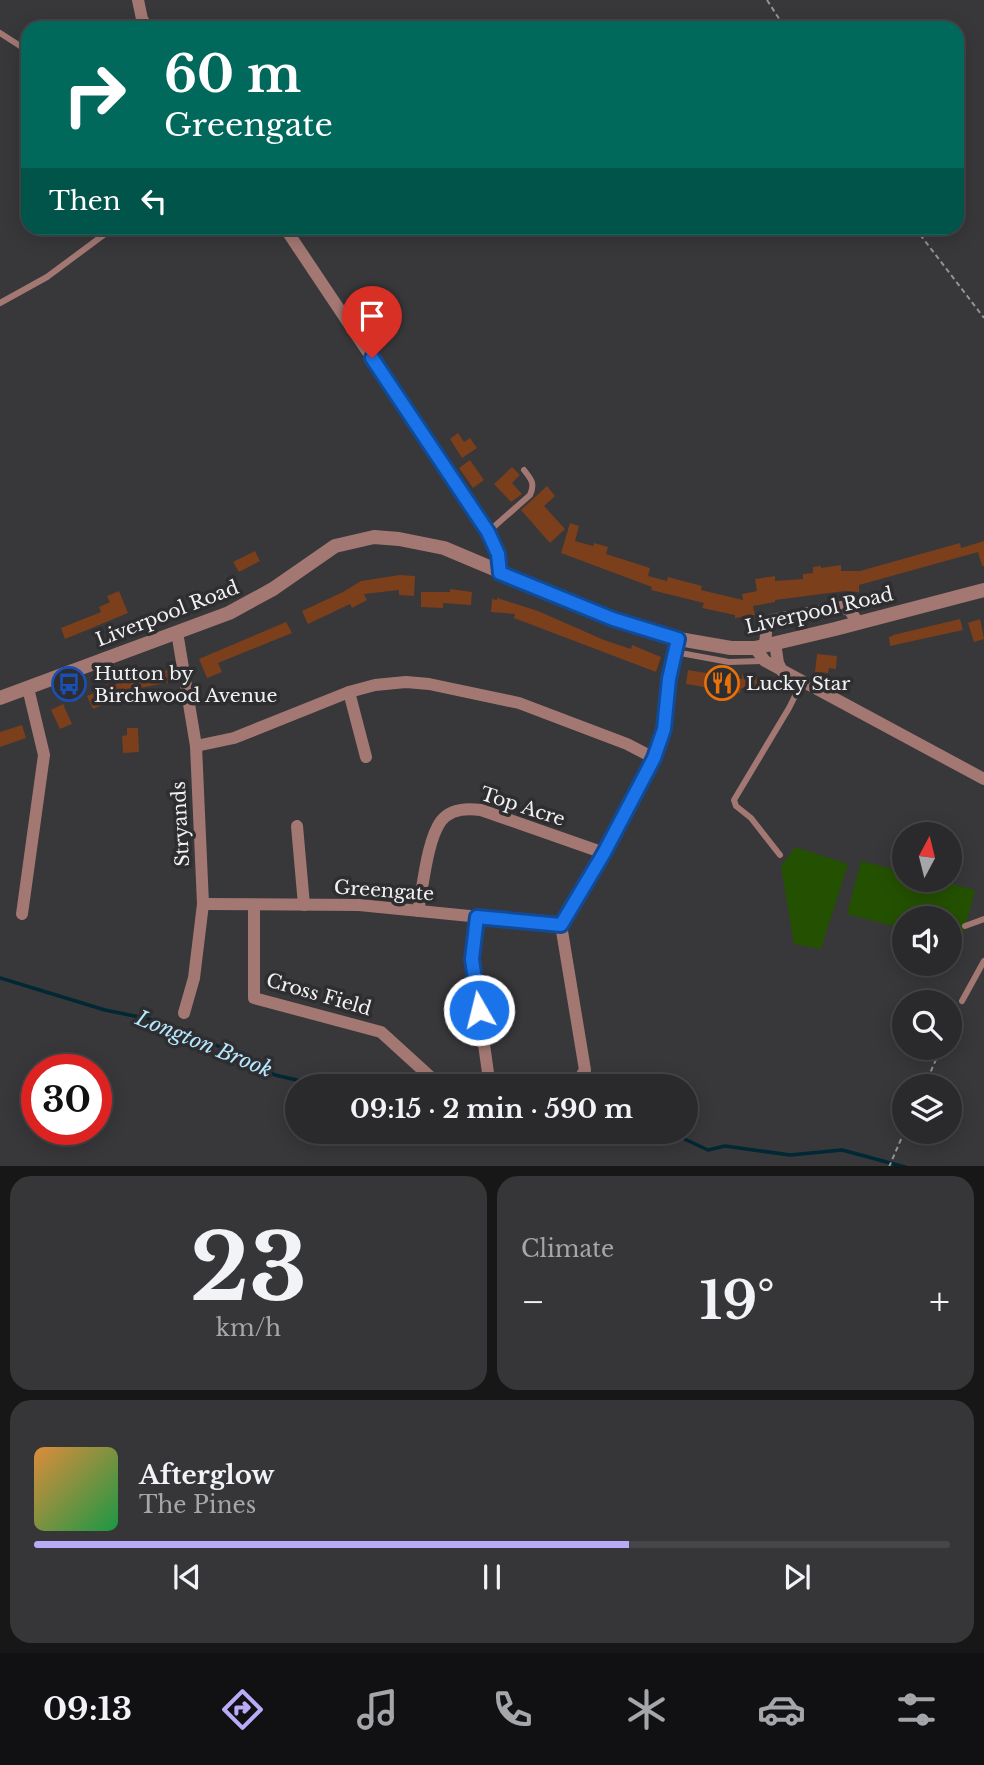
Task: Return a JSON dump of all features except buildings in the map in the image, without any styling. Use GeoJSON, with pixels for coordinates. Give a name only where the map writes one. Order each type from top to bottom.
{"type":"FeatureCollection","features":[{"type":"Feature","properties":{"kind":"street"},"geometry":{"type":"LineString","coordinates":[[138,0],[143,21]]}},
{"type":"Feature","properties":{"kind":"street"},"geometry":{"type":"LineString","coordinates":[[290,235],[488,532],[498,554],[500,573]]}},
{"type":"Feature","properties":{"kind":"street","name":"Liverpool Road"},"geometry":{"type":"LineString","coordinates":[[0,698],[229,613],[273,589],[335,546],[374,537],[426,543],[444,548],[677,645],[731,648],[765,645],[984,590]]}},
{"type":"Feature","properties":{"kind":"street"},"geometry":{"type":"LineString","coordinates":[[858,622],[850,611],[842,607],[767,622],[765,661],[984,779]]}},
{"type":"Feature","properties":{"kind":"street","name":"Stryands"},"geometry":{"type":"LineString","coordinates":[[177,632],[196,746],[203,904],[194,978],[184,1013]]}},
{"type":"Feature","properties":{"kind":"street"},"geometry":{"type":"LineString","coordinates":[[582,1074],[585,1070],[561,925],[604,853],[654,758],[664,729],[669,679],[677,645]]}},
{"type":"Feature","properties":{"kind":"street"},"geometry":{"type":"LineString","coordinates":[[765,645],[782,671]]}},
{"type":"Feature","properties":{"kind":"street"},"geometry":{"type":"LineString","coordinates":[[196,746],[234,738],[349,692],[385,684],[429,684],[519,703],[627,744],[654,758]]}},
{"type":"Feature","properties":{"kind":"street"},"geometry":{"type":"LineString","coordinates":[[22,914],[44,755],[28,688]]}},
{"type":"Feature","properties":{"kind":"street"},"geometry":{"type":"LineString","coordinates":[[349,692],[366,757]]}},
{"type":"Feature","properties":{"kind":"street","name":"Top Acre"},"geometry":{"type":"LineString","coordinates":[[418,911],[430,849],[441,821],[451,813],[467,808],[481,810],[604,853]]}},
{"type":"Feature","properties":{"kind":"street"},"geometry":{"type":"LineString","coordinates":[[297,826],[304,905]]}},
{"type":"Feature","properties":{"kind":"street","name":"Greengate"},"geometry":{"type":"LineString","coordinates":[[203,904],[359,905],[561,925]]}},
{"type":"Feature","properties":{"kind":"street","name":"Cross Field"},"geometry":{"type":"LineString","coordinates":[[254,905],[254,998],[381,1032],[427,1074]]}},
{"type":"Feature","properties":{"kind":"street"},"geometry":{"type":"LineString","coordinates":[[477,917],[472,959],[486,1074]]}},
{"type":"Feature","properties":{"kind":"lane"},"geometry":{"type":"LineString","coordinates":[[0,33],[21,46]]}},
{"type":"Feature","properties":{"kind":"lane"},"geometry":{"type":"LineString","coordinates":[[0,303],[47,277],[104,235]]}},
{"type":"Feature","properties":{"kind":"lane"},"geometry":{"type":"LineString","coordinates":[[488,532],[530,495],[533,481],[524,470]]}},
{"type":"Feature","properties":{"kind":"lane"},"geometry":{"type":"LineString","coordinates":[[677,645],[729,662],[765,661]]}},
{"type":"Feature","properties":{"kind":"lane"},"geometry":{"type":"LineString","coordinates":[[780,855],[751,818],[736,806],[734,800],[802,682]]}},
{"type":"Feature","properties":{"kind":"lane"},"geometry":{"type":"LineString","coordinates":[[965,926],[984,919]]}},
{"type":"Feature","properties":{"kind":"lane"},"geometry":{"type":"LineString","coordinates":[[962,1001],[984,961]]}},
{"type":"Feature","properties":{"kind":"path"},"geometry":{"type":"LineString","coordinates":[[767,0],[780,21]]}},
{"type":"Feature","properties":{"kind":"path"},"geometry":{"type":"LineString","coordinates":[[920,235],[984,318]]}},
{"type":"Feature","properties":{"kind":"path"},"geometry":{"type":"LineString","coordinates":[[889,1166],[899,1144]]}},
{"type":"Feature","properties":{"kind":"green space"},"geometry":{"type":"Polygon","coordinates":[[[795,847],[848,864],[821,949],[794,944],[781,867],[795,847]]]}},
{"type":"Feature","properties":{"kind":"green space"},"geometry":{"type":"Polygon","coordinates":[[[861,861],[892,869],[892,892],[962,892],[962,887],[975,890],[962,939],[962,906],[892,906],[892,926],[847,914],[861,861]]]}},
{"type":"Feature","properties":{"kind":"waterway","name":"Longton Brook"},"geometry":{"type":"LineString","coordinates":[[0,978],[105,1010],[149,1019],[212,1043],[275,1075],[285,1077]]}},
{"type":"Feature","properties":{"kind":"waterway","name":"Longton Brook"},"geometry":{"type":"LineString","coordinates":[[695,1144],[708,1150],[725,1146],[790,1155],[842,1150],[901,1166]]}},
{"type":"Feature","properties":{"kind":"place","name":"Lucky Star"},"geometry":{"type":"Point","coordinates":[722,683]}},
{"type":"Feature","properties":{"kind":"place","name":"Hutton by Birchwood Avenue"},"geometry":{"type":"Point","coordinates":[69,684]}},
{"type":"Feature","properties":{"kind":"route"},"geometry":{"type":"LineString","coordinates":[[372,358],[488,532],[498,554],[500,573],[613,619],[678,639],[669,679],[664,729],[654,758],[604,853],[561,925],[477,917],[472,959],[479,1010]]}}]}
